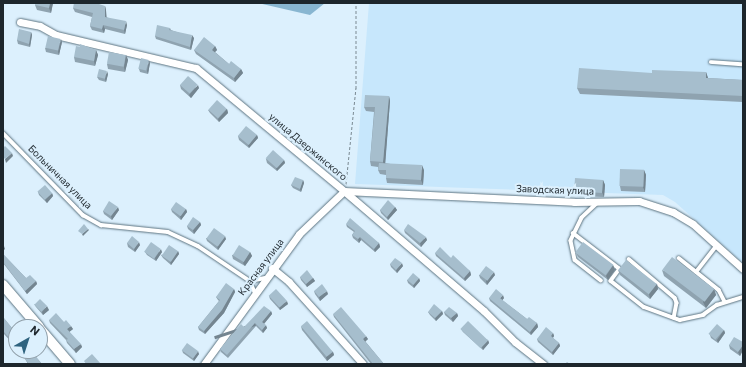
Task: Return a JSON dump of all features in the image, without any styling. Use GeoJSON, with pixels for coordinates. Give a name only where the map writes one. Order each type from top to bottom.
{"type":"FeatureCollection","features":[{"type":"Feature","properties":{"kind":"main road"},"geometry":{"type":"LineString","coordinates":[[3,285],[31,319]]}},
{"type":"Feature","properties":{"kind":"main road"},"geometry":{"type":"LineString","coordinates":[[48,338],[70,364]]}},
{"type":"Feature","properties":{"kind":"street","name":"улица Дзержинского"},"geometry":{"type":"LineString","coordinates":[[20,22],[40,26],[56,35],[196,68],[344,191],[484,312],[515,342],[543,364]]}},
{"type":"Feature","properties":{"kind":"street","name":"Заводская улица"},"geometry":{"type":"LineString","coordinates":[[344,191],[600,201],[639,201],[673,212],[693,224],[743,269]]}},
{"type":"Feature","properties":{"kind":"street","name":"Красная улица"},"geometry":{"type":"LineString","coordinates":[[204,364],[272,268],[299,234],[344,191]]}},
{"type":"Feature","properties":{"kind":"street"},"geometry":{"type":"LineString","coordinates":[[272,268],[289,282],[364,364]]}},
{"type":"Feature","properties":{"kind":"lane"},"geometry":{"type":"LineString","coordinates":[[711,62],[743,64]]}},
{"type":"Feature","properties":{"kind":"lane","name":"Больничная улица"},"geometry":{"type":"LineString","coordinates":[[3,133],[83,215],[101,225],[168,232],[198,246],[250,281]]}},
{"type":"Feature","properties":{"kind":"lane"},"geometry":{"type":"LineString","coordinates":[[600,201],[582,218],[573,233],[571,241],[575,260],[601,280]]}},
{"type":"Feature","properties":{"kind":"lane"},"geometry":{"type":"LineString","coordinates":[[573,233],[620,269],[611,281],[644,307],[680,320],[703,315],[725,302],[743,297]]}},
{"type":"Feature","properties":{"kind":"lane"},"geometry":{"type":"LineString","coordinates":[[696,272],[716,246]]}},
{"type":"Feature","properties":{"kind":"lane"},"geometry":{"type":"LineString","coordinates":[[679,258],[719,290],[725,302]]}},
{"type":"Feature","properties":{"kind":"lane"},"geometry":{"type":"LineString","coordinates":[[629,259],[675,298],[677,304],[674,318]]}},
{"type":"Feature","properties":{"kind":"lane"},"geometry":{"type":"LineString","coordinates":[[255,292],[250,281],[265,278]]}},
{"type":"Feature","properties":{"kind":"path"},"geometry":{"type":"LineString","coordinates":[[344,191],[349,170],[356,88],[356,3]]}},
{"type":"Feature","properties":{"kind":"shaded area"},"geometry":{"type":"Polygon","coordinates":[[[258,3],[325,3],[310,15],[258,3]]]}},
{"type":"Feature","properties":{"kind":"shaded area"},"geometry":{"type":"Polygon","coordinates":[[[369,3],[743,3],[743,263],[675,202],[663,195],[355,184],[369,3]]]}},
{"type":"Feature","properties":{"kind":"building"},"geometry":{"type":"Polygon","coordinates":[[[35,3],[50,3],[49,8],[35,5],[35,3]]]}},
{"type":"Feature","properties":{"kind":"building"},"geometry":{"type":"Polygon","coordinates":[[[74,3],[96,3],[105,6],[105,17],[126,21],[124,30],[103,25],[102,29],[90,26],[93,13],[73,8],[74,3]]]}},
{"type":"Feature","properties":{"kind":"building"},"geometry":{"type":"Polygon","coordinates":[[[157,25],[170,28],[169,30],[192,35],[190,47],[155,36],[157,25]]]}},
{"type":"Feature","properties":{"kind":"building"},"geometry":{"type":"Polygon","coordinates":[[[19,29],[31,32],[29,44],[17,40],[19,29]]]}},
{"type":"Feature","properties":{"kind":"building"},"geometry":{"type":"Polygon","coordinates":[[[48,36],[61,39],[58,51],[45,48],[48,36]]]}},
{"type":"Feature","properties":{"kind":"building"},"geometry":{"type":"Polygon","coordinates":[[[204,37],[215,46],[212,50],[229,64],[231,61],[241,69],[234,78],[194,50],[204,37]]]}},
{"type":"Feature","properties":{"kind":"building"},"geometry":{"type":"Polygon","coordinates":[[[80,44],[96,50],[94,61],[74,57],[76,46],[80,47],[80,44]]]}},
{"type":"Feature","properties":{"kind":"building"},"geometry":{"type":"Polygon","coordinates":[[[109,52],[126,55],[124,67],[107,64],[109,52]]]}},
{"type":"Feature","properties":{"kind":"building"},"geometry":{"type":"Polygon","coordinates":[[[141,58],[149,60],[146,71],[138,69],[141,58]]]}},
{"type":"Feature","properties":{"kind":"building"},"geometry":{"type":"Polygon","coordinates":[[[579,68],[652,73],[652,70],[706,72],[706,78],[743,80],[743,96],[577,88],[579,68]]]}},
{"type":"Feature","properties":{"kind":"building"},"geometry":{"type":"Polygon","coordinates":[[[99,69],[107,71],[105,79],[97,77],[99,69]]]}},
{"type":"Feature","properties":{"kind":"building"},"geometry":{"type":"Polygon","coordinates":[[[188,76],[198,85],[190,94],[180,85],[188,76]]]}},
{"type":"Feature","properties":{"kind":"building"},"geometry":{"type":"Polygon","coordinates":[[[365,95],[389,96],[383,162],[370,161],[375,107],[364,107],[365,95]]]}},
{"type":"Feature","properties":{"kind":"building"},"geometry":{"type":"Polygon","coordinates":[[[217,100],[227,109],[218,118],[208,110],[217,100]]]}},
{"type":"Feature","properties":{"kind":"building"},"geometry":{"type":"Polygon","coordinates":[[[246,126],[257,135],[249,145],[238,136],[246,126]]]}},
{"type":"Feature","properties":{"kind":"building"},"geometry":{"type":"Polygon","coordinates":[[[5,146],[12,153],[5,159],[3,157],[3,148],[5,146]]]}},
{"type":"Feature","properties":{"kind":"building"},"geometry":{"type":"Polygon","coordinates":[[[273,150],[284,160],[277,168],[266,158],[273,150]]]}},
{"type":"Feature","properties":{"kind":"building"},"geometry":{"type":"Polygon","coordinates":[[[379,163],[422,165],[421,180],[386,178],[386,170],[378,170],[379,163]]]}},
{"type":"Feature","properties":{"kind":"building"},"geometry":{"type":"Polygon","coordinates":[[[620,169],[644,170],[643,187],[619,186],[620,169]]]}},
{"type":"Feature","properties":{"kind":"building"},"geometry":{"type":"Polygon","coordinates":[[[295,177],[303,180],[300,189],[291,185],[295,177]]]}},
{"type":"Feature","properties":{"kind":"building"},"geometry":{"type":"Polygon","coordinates":[[[575,178],[603,180],[602,193],[574,191],[575,178]]]}},
{"type":"Feature","properties":{"kind":"building"},"geometry":{"type":"Polygon","coordinates":[[[45,185],[52,193],[45,200],[37,192],[45,185]]]}},
{"type":"Feature","properties":{"kind":"building"},"geometry":{"type":"Polygon","coordinates":[[[388,200],[395,207],[387,217],[380,210],[388,200]]]}},
{"type":"Feature","properties":{"kind":"building"},"geometry":{"type":"Polygon","coordinates":[[[109,201],[118,207],[111,216],[103,211],[109,201]]]}},
{"type":"Feature","properties":{"kind":"building"},"geometry":{"type":"Polygon","coordinates":[[[176,202],[186,209],[181,216],[171,209],[176,202]]]}},
{"type":"Feature","properties":{"kind":"building"},"geometry":{"type":"Polygon","coordinates":[[[193,217],[200,222],[193,230],[187,226],[193,217]]]}},
{"type":"Feature","properties":{"kind":"building"},"geometry":{"type":"Polygon","coordinates":[[[350,218],[379,243],[374,249],[360,237],[358,239],[352,235],[355,231],[346,224],[350,218]]]}},
{"type":"Feature","properties":{"kind":"building"},"geometry":{"type":"Polygon","coordinates":[[[84,224],[88,229],[82,234],[78,231],[84,224]]]}},
{"type":"Feature","properties":{"kind":"building"},"geometry":{"type":"Polygon","coordinates":[[[408,224],[426,237],[420,243],[404,230],[408,224]]]}},
{"type":"Feature","properties":{"kind":"building"},"geometry":{"type":"Polygon","coordinates":[[[214,228],[225,236],[218,247],[206,239],[214,228]]]}},
{"type":"Feature","properties":{"kind":"building"},"geometry":{"type":"Polygon","coordinates":[[[132,236],[139,242],[134,249],[127,243],[132,236]]]}},
{"type":"Feature","properties":{"kind":"building"},"geometry":{"type":"Polygon","coordinates":[[[151,242],[161,249],[154,259],[144,252],[151,242]]]}},
{"type":"Feature","properties":{"kind":"building"},"geometry":{"type":"Polygon","coordinates":[[[583,242],[613,265],[606,275],[575,252],[583,242]]]}},
{"type":"Feature","properties":{"kind":"building"},"geometry":{"type":"Polygon","coordinates":[[[169,245],[178,251],[171,262],[162,256],[169,245]]]}},
{"type":"Feature","properties":{"kind":"building"},"geometry":{"type":"Polygon","coordinates":[[[239,245],[250,252],[244,262],[233,255],[239,245]]]}},
{"type":"Feature","properties":{"kind":"building"},"geometry":{"type":"Polygon","coordinates":[[[440,247],[451,258],[453,255],[470,271],[464,278],[435,253],[440,247]]]}},
{"type":"Feature","properties":{"kind":"building"},"geometry":{"type":"Polygon","coordinates":[[[3,254],[26,278],[30,275],[36,281],[25,291],[3,262],[3,254]]]}},
{"type":"Feature","properties":{"kind":"building"},"geometry":{"type":"Polygon","coordinates":[[[672,257],[714,289],[705,302],[662,270],[672,257]]]}},
{"type":"Feature","properties":{"kind":"building"},"geometry":{"type":"Polygon","coordinates":[[[395,258],[402,263],[396,270],[390,264],[395,258]]]}},
{"type":"Feature","properties":{"kind":"building"},"geometry":{"type":"Polygon","coordinates":[[[626,260],[657,284],[649,294],[618,270],[626,260]]]}},
{"type":"Feature","properties":{"kind":"building"},"geometry":{"type":"Polygon","coordinates":[[[486,266],[494,272],[487,281],[479,275],[486,266]]]}},
{"type":"Feature","properties":{"kind":"building"},"geometry":{"type":"Polygon","coordinates":[[[307,270],[313,278],[306,284],[300,277],[307,270]]]}},
{"type":"Feature","properties":{"kind":"building"},"geometry":{"type":"Polygon","coordinates":[[[413,273],[419,278],[413,285],[407,280],[413,273]]]}},
{"type":"Feature","properties":{"kind":"building"},"geometry":{"type":"Polygon","coordinates":[[[226,283],[234,289],[222,310],[204,331],[198,327],[220,300],[216,297],[226,283]]]}},
{"type":"Feature","properties":{"kind":"building"},"geometry":{"type":"Polygon","coordinates":[[[322,284],[327,291],[319,297],[314,291],[322,284]]]}},
{"type":"Feature","properties":{"kind":"building"},"geometry":{"type":"Polygon","coordinates":[[[276,289],[287,301],[280,308],[269,296],[276,289]]]}},
{"type":"Feature","properties":{"kind":"building"},"geometry":{"type":"Polygon","coordinates":[[[496,289],[503,295],[500,298],[527,319],[529,317],[537,323],[530,332],[489,298],[496,289]]]}},
{"type":"Feature","properties":{"kind":"building"},"geometry":{"type":"Polygon","coordinates":[[[40,299],[47,306],[41,312],[34,305],[40,299]]]}},
{"type":"Feature","properties":{"kind":"building"},"geometry":{"type":"Polygon","coordinates":[[[434,304],[442,311],[435,318],[428,312],[434,304]]]}},
{"type":"Feature","properties":{"kind":"building"},"geometry":{"type":"Polygon","coordinates":[[[264,306],[271,311],[262,322],[266,325],[262,330],[255,323],[227,355],[220,349],[241,324],[244,327],[264,306]]]}},
{"type":"Feature","properties":{"kind":"building"},"geometry":{"type":"Polygon","coordinates":[[[341,307],[366,336],[363,339],[384,364],[373,364],[333,314],[341,307]]]}},
{"type":"Feature","properties":{"kind":"building"},"geometry":{"type":"Polygon","coordinates":[[[449,307],[457,313],[451,318],[444,312],[449,307]]]}},
{"type":"Feature","properties":{"kind":"building"},"geometry":{"type":"Polygon","coordinates":[[[56,313],[64,322],[66,320],[71,326],[67,329],[81,344],[74,349],[66,340],[68,339],[49,320],[56,313]]]}},
{"type":"Feature","properties":{"kind":"building"},"geometry":{"type":"Polygon","coordinates":[[[3,317],[8,323],[8,336],[3,331],[3,317]]]}},
{"type":"Feature","properties":{"kind":"building"},"geometry":{"type":"Polygon","coordinates":[[[307,321],[333,352],[327,357],[301,326],[307,321]]]}},
{"type":"Feature","properties":{"kind":"building"},"geometry":{"type":"Polygon","coordinates":[[[468,321],[488,340],[481,348],[460,329],[468,321]]]}},
{"type":"Feature","properties":{"kind":"building"},"geometry":{"type":"Polygon","coordinates":[[[717,324],[724,330],[715,340],[708,334],[717,324]]]}},
{"type":"Feature","properties":{"kind":"building"},"geometry":{"type":"Polygon","coordinates":[[[546,327],[553,333],[551,336],[559,343],[552,352],[537,339],[546,327]]]}},
{"type":"Feature","properties":{"kind":"building"},"geometry":{"type":"Polygon","coordinates":[[[734,337],[743,342],[743,345],[738,352],[729,345],[734,337]]]}},
{"type":"Feature","properties":{"kind":"building"},"geometry":{"type":"Polygon","coordinates":[[[187,343],[198,351],[193,359],[182,350],[187,343]]]}},
{"type":"Feature","properties":{"kind":"building"},"geometry":{"type":"Polygon","coordinates":[[[92,354],[101,364],[86,364],[84,361],[92,354]]]}},
{"type":"Feature","properties":{"kind":"building"},"geometry":{"type":"Polygon","coordinates":[[[25,359],[38,359],[42,364],[29,364],[25,359]]]}}]}
